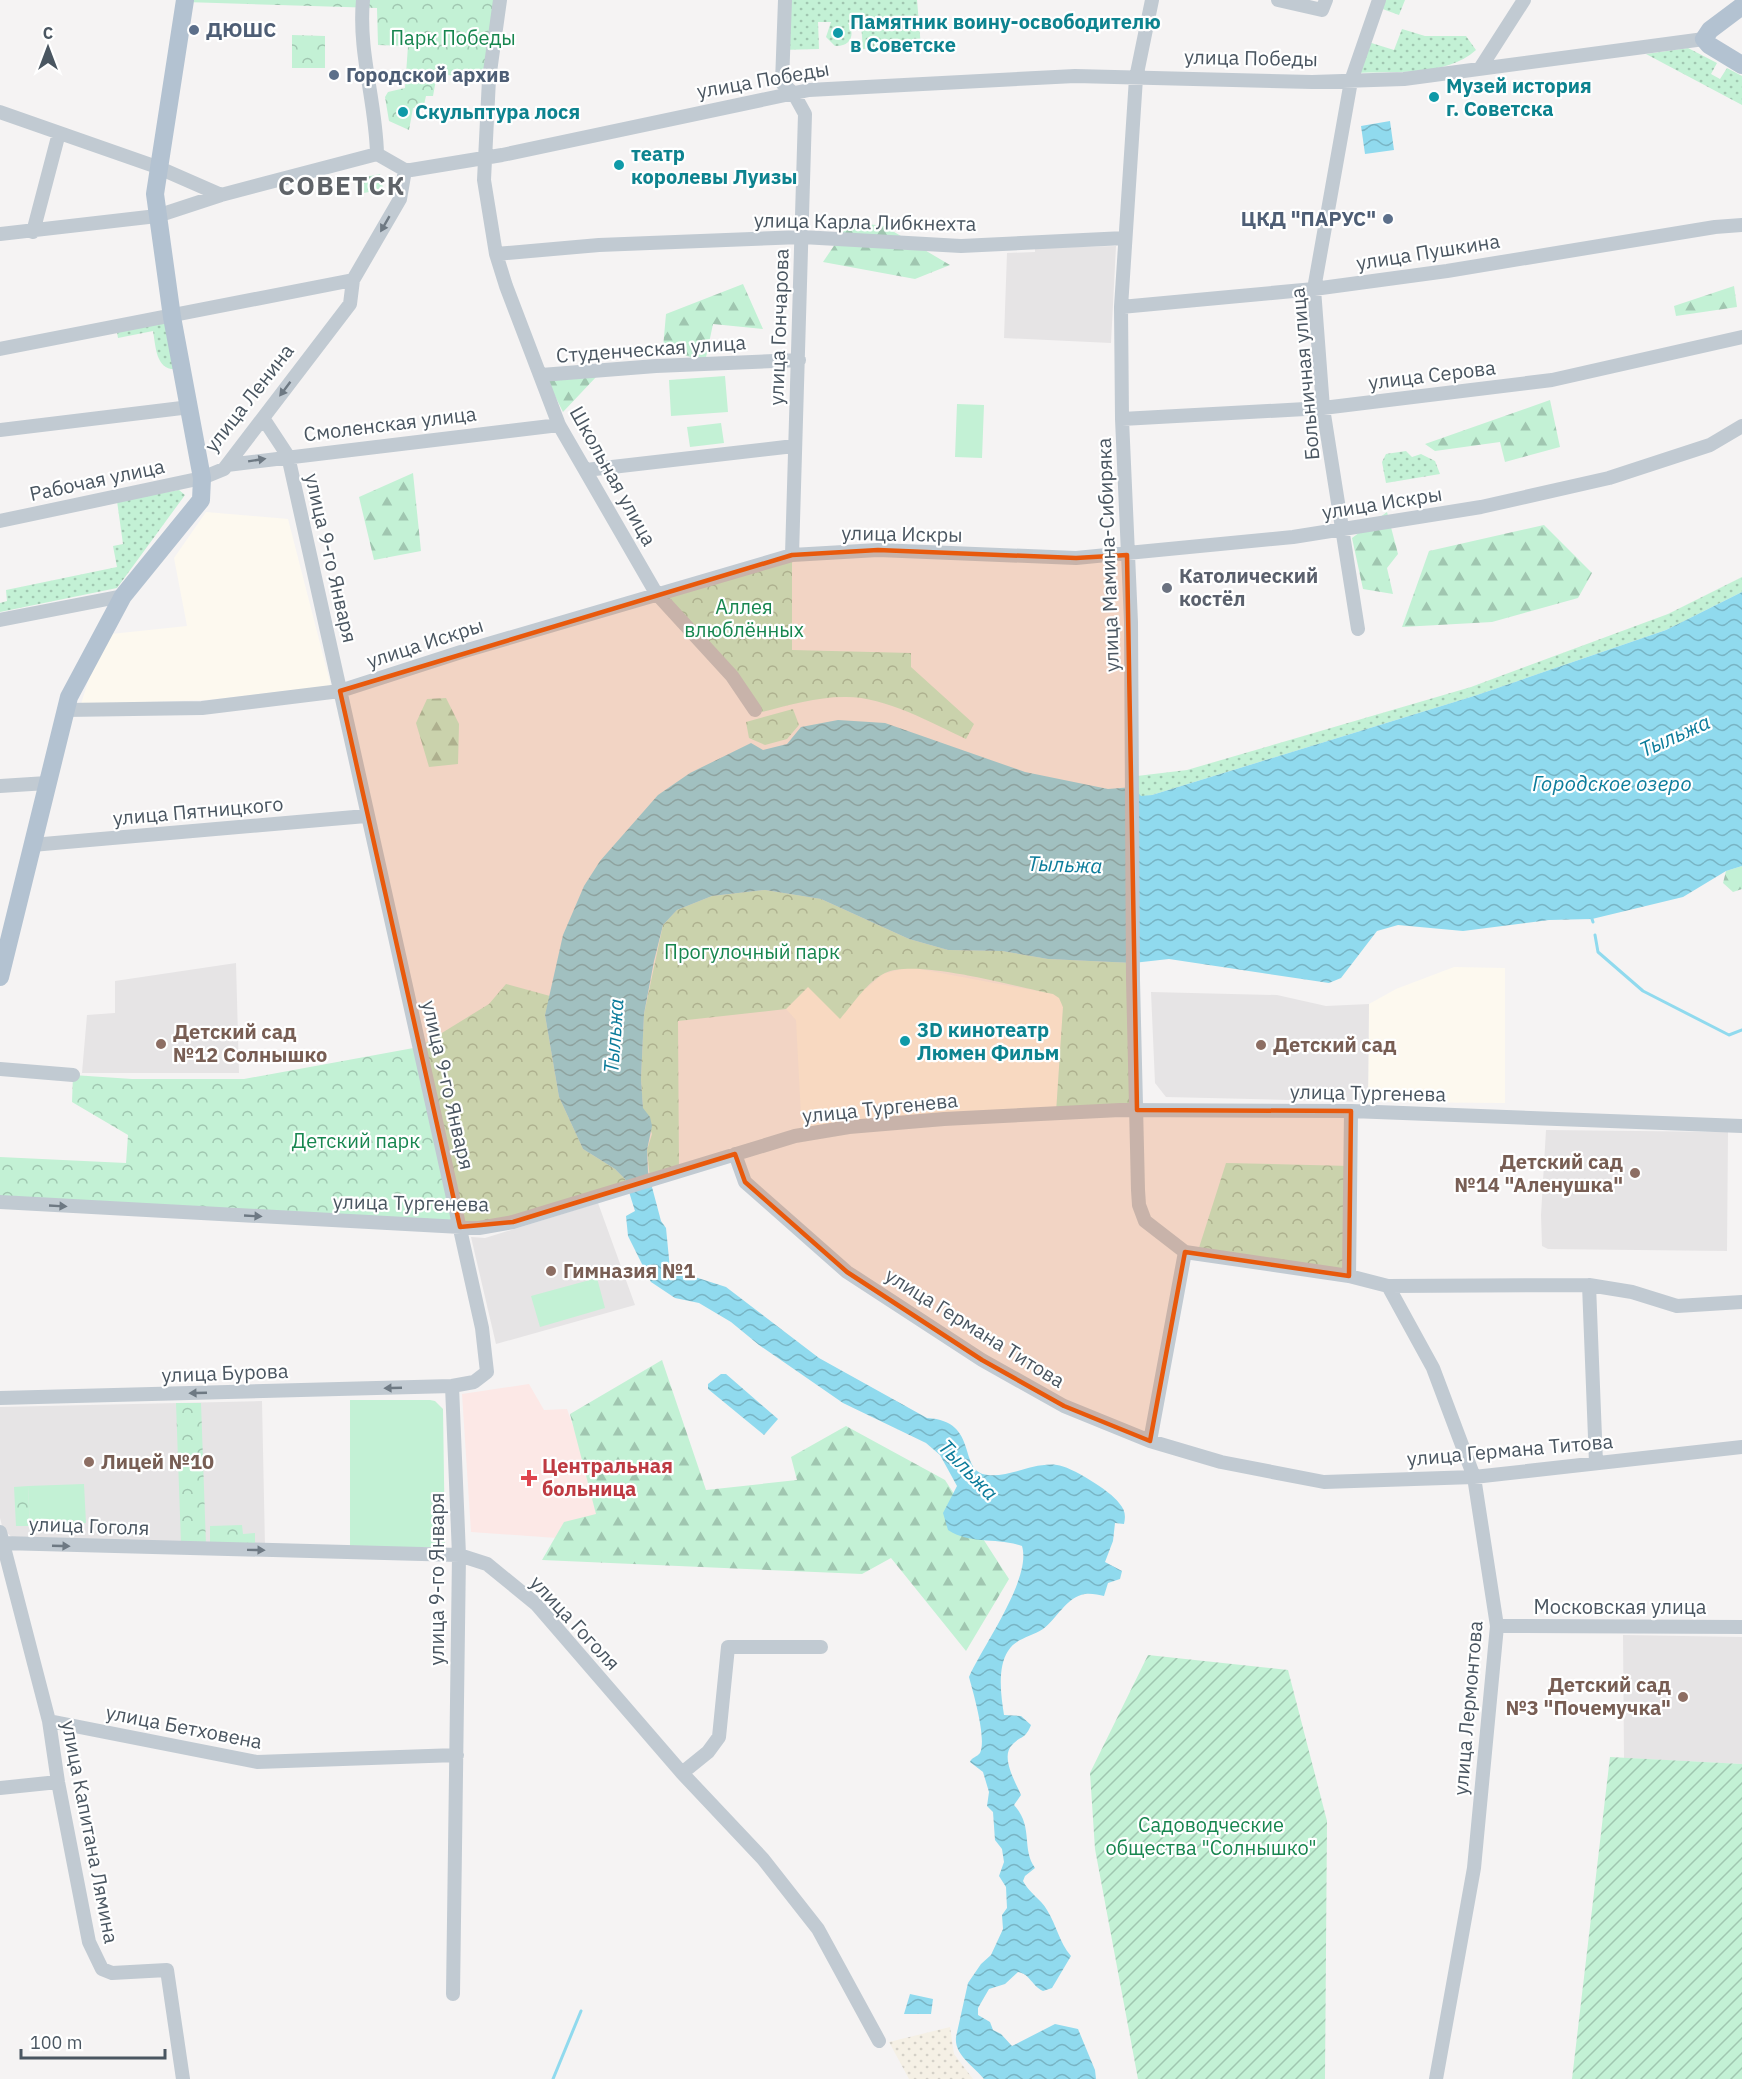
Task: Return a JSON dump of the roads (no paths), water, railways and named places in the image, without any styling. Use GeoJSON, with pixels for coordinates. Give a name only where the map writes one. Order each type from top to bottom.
{"type":"FeatureCollection","features":[{"type":"Feature","properties":{"kind":"main road"},"geometry":{"type":"LineString","coordinates":[[185,0],[157,167],[155,194],[172,317],[202,477]]}},
{"type":"Feature","properties":{"kind":"main road"},"geometry":{"type":"LineString","coordinates":[[1742,6],[1710,30],[1704,39],[1709,45],[1742,65]]}},
{"type":"Feature","properties":{"kind":"main road","name":"улица Ленина"},"geometry":{"type":"LineString","coordinates":[[201,500],[202,477]]}},
{"type":"Feature","properties":{"kind":"main road"},"geometry":{"type":"LineString","coordinates":[[0,977],[65,710],[79,675],[123,596],[201,500]]}},
{"type":"Feature","properties":{"kind":"street"},"geometry":{"type":"LineString","coordinates":[[363,0],[364,55],[377,125],[377,154]]}},
{"type":"Feature","properties":{"kind":"street","name":"Школьная улица"},"geometry":{"type":"LineString","coordinates":[[500,0],[489,79],[484,180],[496,254],[559,425],[656,593],[732,676],[755,710]]}},
{"type":"Feature","properties":{"kind":"street","name":"улица Гончарова"},"geometry":{"type":"LineString","coordinates":[[785,0],[780,72],[782,83],[794,94],[805,114],[792,555]]}},
{"type":"Feature","properties":{"kind":"street","name":"улица Мамина-Сибиряка"},"geometry":{"type":"LineString","coordinates":[[1152,0],[1136,78],[1121,308],[1122,419],[1133,779],[1132,980],[1139,1206],[1144,1221],[1185,1252]]}},
{"type":"Feature","properties":{"kind":"street"},"geometry":{"type":"LineString","coordinates":[[1278,0],[1322,10],[1326,0]]}},
{"type":"Feature","properties":{"kind":"street","name":"Больничная улица"},"geometry":{"type":"LineString","coordinates":[[1358,629],[1323,408],[1314,289],[1351,81],[1379,0]]}},
{"type":"Feature","properties":{"kind":"street"},"geometry":{"type":"LineString","coordinates":[[1481,67],[1524,0]]}},
{"type":"Feature","properties":{"kind":"street","name":"улица Победы"},"geometry":{"type":"LineString","coordinates":[[405,170],[485,159],[809,90],[1076,76],[1312,82],[1404,79],[1704,39]]}},
{"type":"Feature","properties":{"kind":"street"},"geometry":{"type":"LineString","coordinates":[[0,112],[157,167],[221,195]]}},
{"type":"Feature","properties":{"kind":"street"},"geometry":{"type":"LineString","coordinates":[[33,232],[58,133]]}},
{"type":"Feature","properties":{"kind":"street"},"geometry":{"type":"LineString","coordinates":[[0,234],[157,216],[221,195],[377,154],[405,170]]}},
{"type":"Feature","properties":{"kind":"street","name":"улица Ленина"},"geometry":{"type":"LineString","coordinates":[[202,477],[225,467],[350,304],[353,280],[400,199],[405,170]]}},
{"type":"Feature","properties":{"kind":"street","name":"улица Пушкина"},"geometry":{"type":"LineString","coordinates":[[1121,308],[1314,289],[1447,271],[1703,228],[1741,225]]}},
{"type":"Feature","properties":{"kind":"street","name":"улица Карла Либкнехта"},"geometry":{"type":"LineString","coordinates":[[496,254],[599,245],[802,237],[961,246],[1125,238]]}},
{"type":"Feature","properties":{"kind":"street"},"geometry":{"type":"LineString","coordinates":[[0,348],[172,317],[353,280]]}},
{"type":"Feature","properties":{"kind":"street","name":"улица Серова"},"geometry":{"type":"LineString","coordinates":[[1122,419],[1323,408],[1552,380],[1742,337]]}},
{"type":"Feature","properties":{"kind":"street","name":"Студенческая улица"},"geometry":{"type":"LineString","coordinates":[[541,375],[656,366],[799,360]]}},
{"type":"Feature","properties":{"kind":"street"},"geometry":{"type":"LineString","coordinates":[[0,430],[190,407]]}},
{"type":"Feature","properties":{"kind":"street"},"geometry":{"type":"LineString","coordinates":[[262,418],[288,456]]}},
{"type":"Feature","properties":{"kind":"street","name":"Смоленская улица"},"geometry":{"type":"LineString","coordinates":[[225,467],[288,456],[559,425]]}},
{"type":"Feature","properties":{"kind":"street","name":"улица Искры"},"geometry":{"type":"LineString","coordinates":[[65,710],[202,708],[340,691],[656,593],[792,555],[878,550],[1076,558],[1127,555],[1342,530],[1481,507],[1609,478],[1710,445],[1742,426]]}},
{"type":"Feature","properties":{"kind":"street"},"geometry":{"type":"LineString","coordinates":[[586,470],[794,446]]}},
{"type":"Feature","properties":{"kind":"street","name":"улица 9-го Января"},"geometry":{"type":"LineString","coordinates":[[288,456],[366,816],[482,1328],[487,1372],[474,1382],[452,1386],[459,1555],[453,1994]]}},
{"type":"Feature","properties":{"kind":"street"},"geometry":{"type":"LineString","coordinates":[[201,500],[225,467]]}},
{"type":"Feature","properties":{"kind":"street","name":"Рабочая улица"},"geometry":{"type":"LineString","coordinates":[[0,521],[202,477]]}},
{"type":"Feature","properties":{"kind":"street"},"geometry":{"type":"LineString","coordinates":[[0,620],[123,596]]}},
{"type":"Feature","properties":{"kind":"street"},"geometry":{"type":"LineString","coordinates":[[0,786],[47,783]]}},
{"type":"Feature","properties":{"kind":"street","name":"улица Пятницкого"},"geometry":{"type":"LineString","coordinates":[[33,845],[366,816]]}},
{"type":"Feature","properties":{"kind":"street"},"geometry":{"type":"LineString","coordinates":[[0,1069],[73,1075]]}},
{"type":"Feature","properties":{"kind":"street","name":"улица Тургенева"},"geometry":{"type":"LineString","coordinates":[[0,1203],[479,1228],[513,1222],[795,1136],[849,1127],[944,1119],[1137,1110],[1351,1111],[1742,1126]]}},
{"type":"Feature","properties":{"kind":"street"},"geometry":{"type":"LineString","coordinates":[[1349,1276],[1351,1111]]}},
{"type":"Feature","properties":{"kind":"street","name":"улица Германа Титова"},"geometry":{"type":"LineString","coordinates":[[735,1154],[745,1182],[846,1272],[1003,1371],[1064,1406],[1150,1441],[1221,1462],[1324,1482],[1474,1477],[1742,1447]]}},
{"type":"Feature","properties":{"kind":"street"},"geometry":{"type":"LineString","coordinates":[[1150,1441],[1185,1252],[1349,1276],[1388,1286],[1589,1285],[1632,1292],[1677,1306],[1742,1302]]}},
{"type":"Feature","properties":{"kind":"street"},"geometry":{"type":"LineString","coordinates":[[1589,1285],[1596,1463]]}},
{"type":"Feature","properties":{"kind":"street","name":"улица Лермонтова"},"geometry":{"type":"LineString","coordinates":[[1388,1286],[1433,1368],[1474,1477],[1497,1626],[1474,1868],[1436,2079]]}},
{"type":"Feature","properties":{"kind":"street","name":"улица Бурова"},"geometry":{"type":"LineString","coordinates":[[0,1398],[452,1386]]}},
{"type":"Feature","properties":{"kind":"street","name":"улица Гоголя"},"geometry":{"type":"LineString","coordinates":[[1,1538],[459,1555],[487,1564],[536,1604],[682,1773],[763,1859],[810,1918],[879,2041]]}},
{"type":"Feature","properties":{"kind":"street","name":"улица Капитана Лямина"},"geometry":{"type":"LineString","coordinates":[[1,1538],[49,1721],[58,1782],[89,1942],[102,1969],[112,1972],[166,1971],[183,2079]]}},
{"type":"Feature","properties":{"kind":"street","name":"Московская улица"},"geometry":{"type":"LineString","coordinates":[[1497,1626],[1742,1627]]}},
{"type":"Feature","properties":{"kind":"street"},"geometry":{"type":"LineString","coordinates":[[682,1773],[708,1752],[719,1737],[728,1647],[821,1647]]}},
{"type":"Feature","properties":{"kind":"street","name":"улица Бетховена"},"geometry":{"type":"LineString","coordinates":[[49,1721],[257,1762],[456,1755]]}},
{"type":"Feature","properties":{"kind":"street"},"geometry":{"type":"LineString","coordinates":[[0,1788],[58,1782]]}},
{"type":"Feature","properties":{"kind":"water"},"geometry":{"type":"Polygon","coordinates":[[[1390,121],[1394,150],[1365,154],[1361,126],[1390,121]]]}},
{"type":"Feature","properties":{"kind":"water","name":"Городское озеро"},"geometry":{"type":"Polygon","coordinates":[[[1742,592],[1742,866],[1726,871],[1683,897],[1592,919],[1549,920],[1463,931],[1398,925],[1377,931],[1341,978],[1329,983],[1169,959],[1133,963],[1048,959],[1002,951],[948,950],[909,939],[821,899],[765,890],[712,896],[677,910],[663,925],[644,1014],[641,1079],[643,1108],[650,1117],[652,1126],[647,1150],[648,1172],[661,1221],[666,1228],[670,1269],[726,1287],[819,1358],[927,1418],[944,1421],[955,1428],[962,1437],[978,1472],[997,1475],[1040,1466],[1063,1466],[1108,1492],[1123,1508],[1124,1524],[1115,1523],[1113,1541],[1105,1562],[1122,1571],[1120,1579],[1108,1583],[1104,1596],[1085,1594],[1072,1599],[1043,1629],[1015,1643],[1008,1651],[1001,1674],[1004,1715],[1021,1716],[1031,1725],[1025,1735],[1012,1745],[1008,1756],[1010,1770],[1021,1795],[1014,1805],[1024,1821],[1029,1853],[1035,1868],[1025,1876],[1023,1881],[1047,1910],[1071,1956],[1052,1988],[1043,1991],[1025,1975],[1018,1972],[1005,1984],[989,1989],[978,2008],[978,2015],[990,2022],[993,2030],[1001,2034],[1012,2046],[1055,2024],[1078,2029],[1095,2070],[1096,2079],[984,2079],[961,2055],[956,2037],[968,1983],[981,1964],[991,1955],[1003,1929],[1002,1915],[1007,1908],[1006,1887],[999,1876],[1004,1862],[1002,1849],[995,1840],[993,1812],[987,1806],[989,1792],[983,1772],[970,1762],[980,1753],[982,1737],[969,1677],[1013,1594],[1023,1560],[1022,1546],[966,1538],[948,1530],[943,1513],[957,1486],[940,1455],[926,1443],[843,1403],[759,1345],[731,1322],[699,1303],[675,1298],[651,1282],[628,1236],[626,1216],[635,1211],[625,1179],[615,1169],[583,1149],[559,1097],[545,1015],[563,935],[584,886],[600,861],[658,795],[690,773],[751,743],[763,750],[787,744],[801,727],[838,720],[885,723],[1025,772],[1108,789],[1133,787],[1141,796],[1152,795],[1474,696],[1666,630],[1742,592]]]}},
{"type":"Feature","properties":{"kind":"water"},"geometry":{"type":"Polygon","coordinates":[[[721,1374],[726,1374],[778,1419],[764,1435],[708,1389],[708,1384],[721,1374]]]}},
{"type":"Feature","properties":{"kind":"water"},"geometry":{"type":"Polygon","coordinates":[[[910,1994],[933,1999],[931,2014],[904,2014],[910,1994]]]}},
{"type":"Feature","properties":{"kind":"waterway"},"geometry":{"type":"LineString","coordinates":[[1595,935],[1598,952],[1643,991],[1729,1035],[1742,1030]]}},
{"type":"Feature","properties":{"kind":"waterway"},"geometry":{"type":"LineString","coordinates":[[553,2079],[581,2011]]}},
{"type":"Feature","properties":{"kind":"place","name":"ДЮШС"},"geometry":{"type":"Point","coordinates":[194,30]}},
{"type":"Feature","properties":{"kind":"place","name":"Памятник воину-освободителю в Советске"},"geometry":{"type":"Point","coordinates":[838,33]}},
{"type":"Feature","properties":{"kind":"place","name":"Городской архив"},"geometry":{"type":"Point","coordinates":[334,75]}},
{"type":"Feature","properties":{"kind":"place","name":"Музей история г. Советска"},"geometry":{"type":"Point","coordinates":[1434,97]}},
{"type":"Feature","properties":{"kind":"place","name":"Скульптура лося"},"geometry":{"type":"Point","coordinates":[403,112]}},
{"type":"Feature","properties":{"kind":"place","name":"театр королевы Луизы"},"geometry":{"type":"Point","coordinates":[619,165]}},
{"type":"Feature","properties":{"kind":"place","name":"ЦКД \"ПАРУС\""},"geometry":{"type":"Point","coordinates":[1388,219]}},
{"type":"Feature","properties":{"kind":"place","name":"Католический костёл"},"geometry":{"type":"Point","coordinates":[1167,588]}},
{"type":"Feature","properties":{"kind":"place","name":"3D кинотеатр Люмен Фильм"},"geometry":{"type":"Point","coordinates":[905,1041]}},
{"type":"Feature","properties":{"kind":"place","name":"Детский сад №12 Солнышко"},"geometry":{"type":"Point","coordinates":[161,1044]}},
{"type":"Feature","properties":{"kind":"place","name":"Детский сад"},"geometry":{"type":"Point","coordinates":[1261,1045]}},
{"type":"Feature","properties":{"kind":"place","name":"Детский сад №14 \"Аленушка\""},"geometry":{"type":"Point","coordinates":[1635,1173]}},
{"type":"Feature","properties":{"kind":"place","name":"Гимназия №1"},"geometry":{"type":"Point","coordinates":[551,1271]}},
{"type":"Feature","properties":{"kind":"place","name":"Лицей №10"},"geometry":{"type":"Point","coordinates":[89,1462]}},
{"type":"Feature","properties":{"kind":"place","name":"Центральная больница"},"geometry":{"type":"Point","coordinates":[529,1478]}},
{"type":"Feature","properties":{"kind":"place","name":"Детский сад №3 \"Почемучка\""},"geometry":{"type":"Point","coordinates":[1683,1697]}},
{"type":"Feature","properties":{"kind":"district","name":"СОВЕТСК"},"geometry":{"type":"Point","coordinates":[342,186]}},
{"type":"Feature","properties":{"kind":"park label","name":"Парк Победы"},"geometry":{"type":"Point","coordinates":[453,38]}},
{"type":"Feature","properties":{"kind":"park label","name":"Аллея влюблённых"},"geometry":{"type":"Point","coordinates":[744,618]}},
{"type":"Feature","properties":{"kind":"park label","name":"Прогулочный парк"},"geometry":{"type":"Point","coordinates":[752,952]}},
{"type":"Feature","properties":{"kind":"park label","name":"Детский парк"},"geometry":{"type":"Point","coordinates":[356,1141]}},
{"type":"Feature","properties":{"kind":"park label","name":"Садоводческие общества \"Солнышко\""},"geometry":{"type":"Point","coordinates":[1211,1836]}},
{"type":"Feature","properties":{"kind":"water label","name":"Тыльжа"},"geometry":{"type":"Point","coordinates":[1675,736]}},
{"type":"Feature","properties":{"kind":"water label","name":"Тыльжа"},"geometry":{"type":"Point","coordinates":[1065,865]}},
{"type":"Feature","properties":{"kind":"water label","name":"Тыльжа"},"geometry":{"type":"Point","coordinates":[614,1036]}},
{"type":"Feature","properties":{"kind":"water label","name":"Тыльжа"},"geometry":{"type":"Point","coordinates":[968,1470]}}]}
